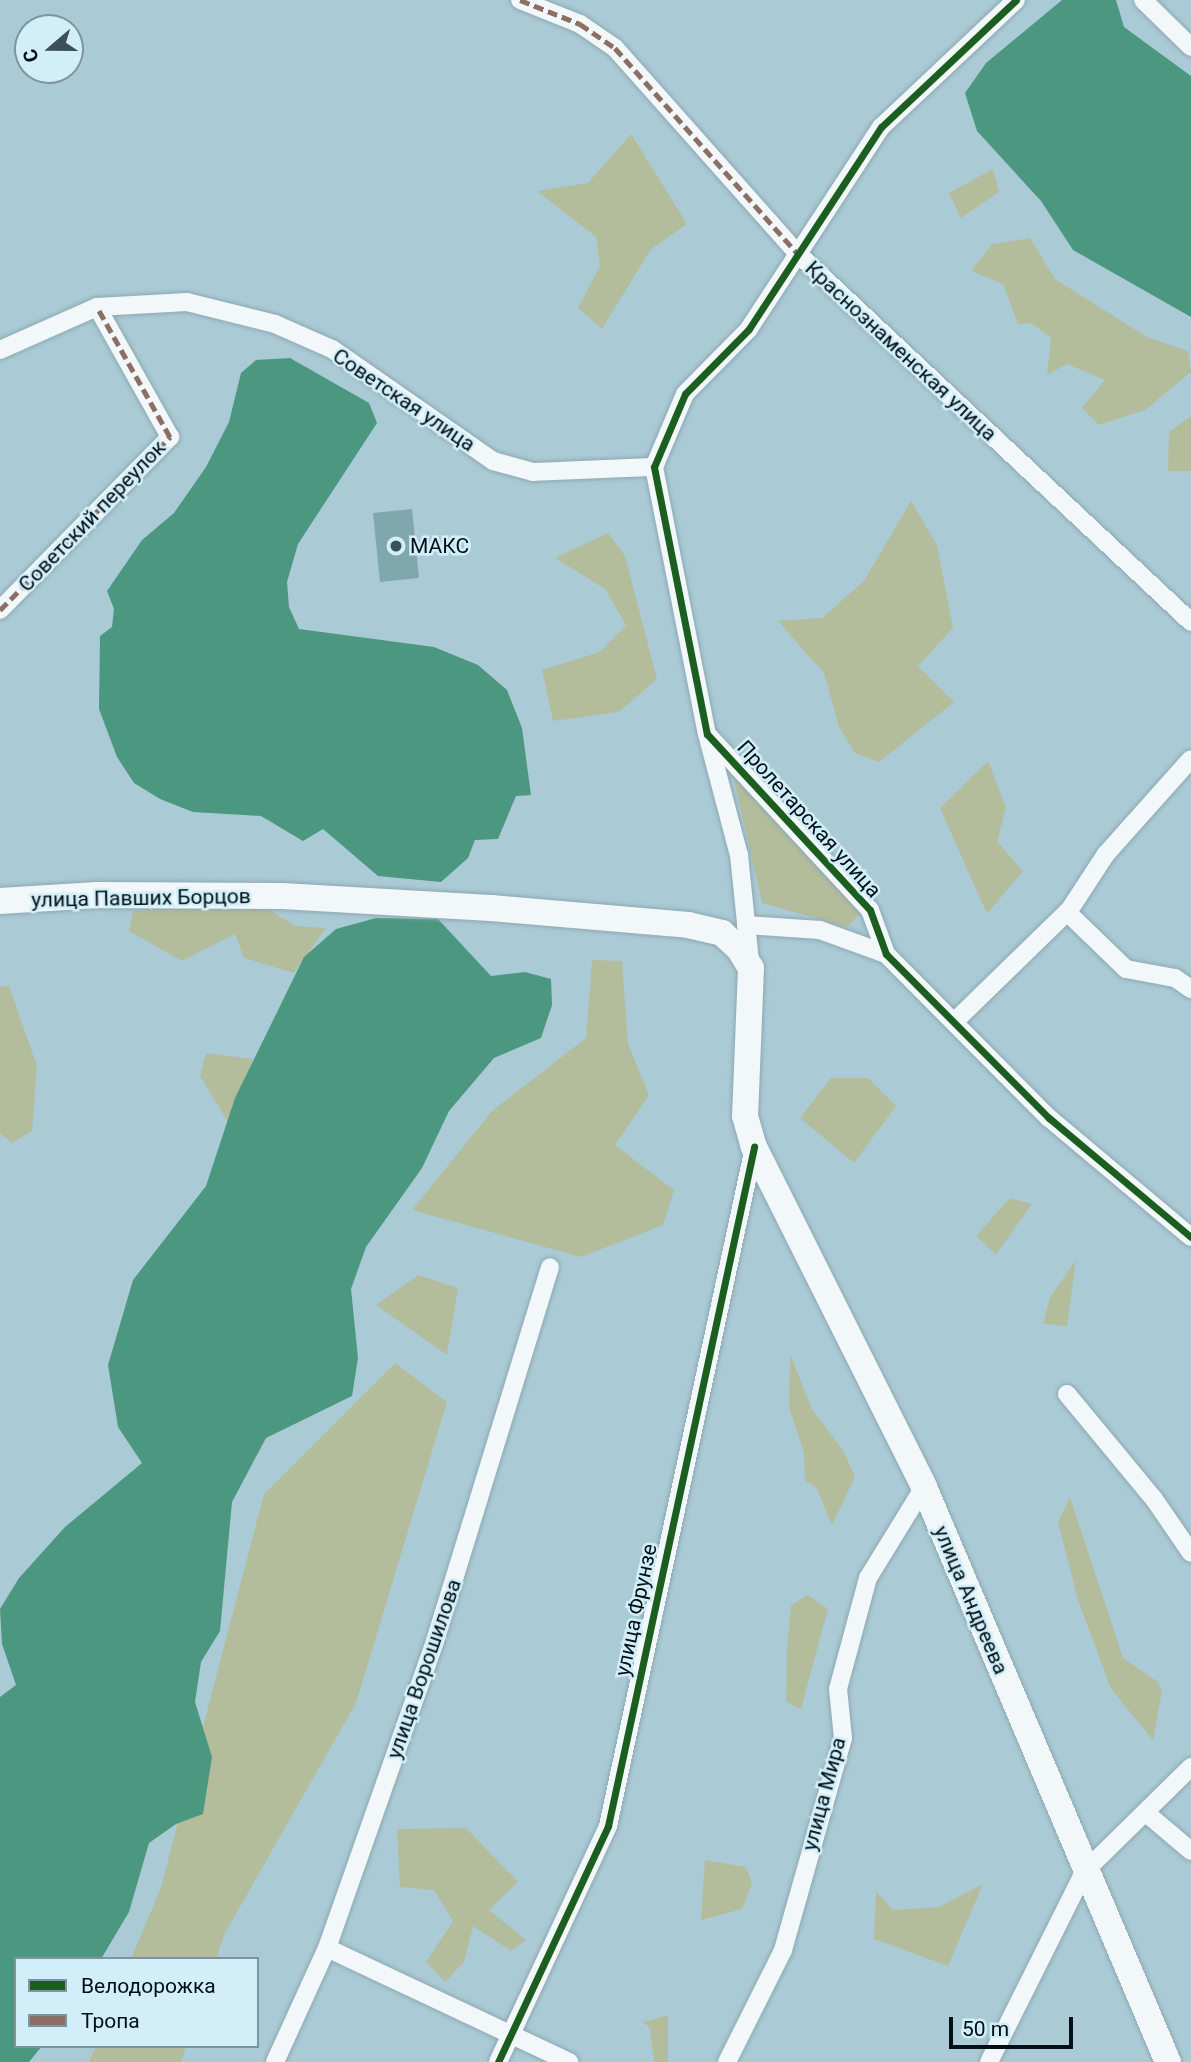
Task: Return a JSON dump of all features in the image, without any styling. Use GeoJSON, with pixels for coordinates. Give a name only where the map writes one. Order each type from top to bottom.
{"type":"FeatureCollection","features":[{"type":"Feature","properties":{"kind":"main road","name":"улица Павших Борцов"},"geometry":{"type":"LineString","coordinates":[[0,901],[282,896],[491,908],[722,933],[751,968]]}},
{"type":"Feature","properties":{"kind":"main road","name":"улица Андреева"},"geometry":{"type":"LineString","coordinates":[[751,968],[745,1116],[754,1147],[924,1487],[1084,1872],[1167,2062]]}},
{"type":"Feature","properties":{"kind":"street","name":"Краснознаменская улица"},"geometry":{"type":"LineString","coordinates":[[520,0],[580,24],[615,48],[796,252],[1191,622]]}},
{"type":"Feature","properties":{"kind":"street"},"geometry":{"type":"LineString","coordinates":[[654,467],[684,394],[748,329],[796,252],[881,127],[1016,0]]}},
{"type":"Feature","properties":{"kind":"street"},"geometry":{"type":"LineString","coordinates":[[1143,0],[1191,47]]}},
{"type":"Feature","properties":{"kind":"street","name":"Советская улица"},"geometry":{"type":"LineString","coordinates":[[0,350],[97,307],[187,302],[275,324],[376,376],[493,461],[533,472],[654,467]]}},
{"type":"Feature","properties":{"kind":"street","name":"Советский переулок"},"geometry":{"type":"LineString","coordinates":[[0,610],[170,437],[97,307]]}},
{"type":"Feature","properties":{"kind":"street","name":"Пролетарская улица"},"geometry":{"type":"LineString","coordinates":[[654,467],[707,734],[739,855],[751,968]]}},
{"type":"Feature","properties":{"kind":"street","name":"Пролетарская улица"},"geometry":{"type":"LineString","coordinates":[[707,734],[870,910],[886,954],[1049,1118],[1191,1237]]}},
{"type":"Feature","properties":{"kind":"street"},"geometry":{"type":"LineString","coordinates":[[954,1022],[1067,912],[1106,854],[1191,760]]}},
{"type":"Feature","properties":{"kind":"street"},"geometry":{"type":"LineString","coordinates":[[1067,912],[1126,970],[1175,978],[1191,989]]}},
{"type":"Feature","properties":{"kind":"street"},"geometry":{"type":"LineString","coordinates":[[746,925],[820,930],[886,954]]}},
{"type":"Feature","properties":{"kind":"street","name":"улица Фрунзе"},"geometry":{"type":"LineString","coordinates":[[498,2062],[608,1826],[754,1147]]}},
{"type":"Feature","properties":{"kind":"street","name":"улица Ворошилова"},"geometry":{"type":"LineString","coordinates":[[275,2062],[327,1948],[435,1642],[550,1267]]}},
{"type":"Feature","properties":{"kind":"street"},"geometry":{"type":"LineString","coordinates":[[1067,1394],[1146,1489],[1191,1553]]}},
{"type":"Feature","properties":{"kind":"street","name":"улица Мира"},"geometry":{"type":"LineString","coordinates":[[727,2062],[783,1950],[843,1738],[838,1689],[868,1578],[924,1487]]}},
{"type":"Feature","properties":{"kind":"street"},"geometry":{"type":"LineString","coordinates":[[989,2062],[1084,1872],[1191,1767]]}},
{"type":"Feature","properties":{"kind":"street"},"geometry":{"type":"LineString","coordinates":[[1146,1812],[1191,1851]]}},
{"type":"Feature","properties":{"kind":"street"},"geometry":{"type":"LineString","coordinates":[[327,1948],[569,2062]]}},
{"type":"Feature","properties":{"kind":"shaded area"},"geometry":{"type":"Polygon","coordinates":[[[1062,0],[1116,0],[1124,27],[1191,76],[1191,317],[1073,250],[1041,201],[977,131],[965,93],[986,63],[1062,0]]]}},
{"type":"Feature","properties":{"kind":"shaded area"},"geometry":{"type":"Polygon","coordinates":[[[631,134],[687,224],[651,249],[602,329],[578,308],[600,266],[596,237],[537,191],[588,183],[631,134]]]}},
{"type":"Feature","properties":{"kind":"shaded area"},"geometry":{"type":"Polygon","coordinates":[[[993,169],[999,192],[961,218],[949,193],[993,169]]]}},
{"type":"Feature","properties":{"kind":"shaded area"},"geometry":{"type":"Polygon","coordinates":[[[1030,238],[1055,279],[1147,337],[1188,351],[1191,372],[1145,410],[1099,425],[1082,408],[1105,380],[1067,364],[1047,375],[1051,338],[1031,323],[1018,324],[1003,284],[971,271],[992,244],[1030,238]]]}},
{"type":"Feature","properties":{"kind":"shaded area"},"geometry":{"type":"Polygon","coordinates":[[[290,358],[369,403],[377,423],[298,544],[287,582],[289,607],[299,629],[434,647],[478,665],[507,690],[522,728],[531,795],[516,796],[498,839],[475,840],[468,858],[441,882],[378,876],[323,829],[303,841],[261,816],[193,812],[160,799],[134,783],[117,757],[99,709],[100,636],[112,627],[114,609],[107,591],[142,540],[174,513],[206,467],[229,422],[241,373],[256,360],[290,358]]]}},
{"type":"Feature","properties":{"kind":"shaded area"},"geometry":{"type":"Polygon","coordinates":[[[1191,416],[1191,471],[1168,471],[1169,432],[1191,416]]]}},
{"type":"Feature","properties":{"kind":"shaded area"},"geometry":{"type":"Polygon","coordinates":[[[911,501],[937,545],[953,628],[918,666],[954,702],[879,762],[855,753],[839,727],[824,673],[778,621],[822,618],[864,581],[911,501]]]}},
{"type":"Feature","properties":{"kind":"shaded area"},"geometry":{"type":"Polygon","coordinates":[[[608,533],[625,556],[657,679],[619,712],[553,721],[542,670],[600,652],[626,625],[605,589],[555,558],[608,533]]]}},
{"type":"Feature","properties":{"kind":"shaded area"},"geometry":{"type":"Polygon","coordinates":[[[988,761],[1006,808],[997,841],[1023,871],[987,914],[940,808],[988,761]]]}},
{"type":"Feature","properties":{"kind":"shaded area"},"geometry":{"type":"Polygon","coordinates":[[[738,771],[861,913],[847,927],[762,903],[733,775],[738,771]]]}},
{"type":"Feature","properties":{"kind":"shaded area"},"geometry":{"type":"Polygon","coordinates":[[[218,902],[269,910],[296,926],[326,928],[294,973],[244,958],[235,934],[182,961],[129,931],[133,911],[218,902]]]}},
{"type":"Feature","properties":{"kind":"shaded area"},"geometry":{"type":"Polygon","coordinates":[[[376,918],[438,919],[491,976],[525,972],[551,979],[552,1005],[541,1038],[494,1058],[449,1111],[422,1168],[366,1247],[351,1289],[358,1358],[352,1396],[266,1438],[232,1502],[220,1631],[201,1662],[195,1702],[212,1757],[203,1814],[176,1824],[149,1843],[129,1912],[102,1957],[14,1957],[14,2048],[40,2048],[29,2062],[0,2062],[0,1697],[16,1685],[2,1644],[0,1609],[19,1578],[65,1527],[142,1463],[118,1427],[108,1365],[133,1280],[206,1186],[235,1098],[304,957],[336,929],[376,918]]]}},
{"type":"Feature","properties":{"kind":"shaded area"},"geometry":{"type":"Polygon","coordinates":[[[592,960],[622,961],[628,1044],[649,1095],[615,1145],[674,1190],[663,1225],[581,1257],[412,1210],[492,1111],[586,1038],[592,960]]]}},
{"type":"Feature","properties":{"kind":"shaded area"},"geometry":{"type":"Polygon","coordinates":[[[9,986],[37,1066],[32,1131],[12,1143],[0,1133],[0,987],[9,986]]]}},
{"type":"Feature","properties":{"kind":"shaded area"},"geometry":{"type":"Polygon","coordinates":[[[206,1053],[253,1059],[228,1122],[200,1076],[206,1053]]]}},
{"type":"Feature","properties":{"kind":"shaded area"},"geometry":{"type":"Polygon","coordinates":[[[831,1078],[868,1078],[896,1106],[854,1163],[800,1118],[831,1078]]]}},
{"type":"Feature","properties":{"kind":"shaded area"},"geometry":{"type":"Polygon","coordinates":[[[1010,1198],[1032,1204],[996,1255],[976,1236],[1010,1198]]]}},
{"type":"Feature","properties":{"kind":"shaded area"},"geometry":{"type":"Polygon","coordinates":[[[1076,1260],[1067,1326],[1043,1324],[1050,1297],[1076,1260]]]}},
{"type":"Feature","properties":{"kind":"shaded area"},"geometry":{"type":"Polygon","coordinates":[[[418,1275],[458,1288],[447,1355],[376,1305],[418,1275]]]}},
{"type":"Feature","properties":{"kind":"shaded area"},"geometry":{"type":"Polygon","coordinates":[[[790,1354],[812,1409],[843,1450],[855,1477],[832,1525],[816,1487],[805,1481],[804,1453],[789,1407],[790,1354]]]}},
{"type":"Feature","properties":{"kind":"shaded area"},"geometry":{"type":"Polygon","coordinates":[[[395,1363],[447,1402],[356,1703],[224,1935],[217,1957],[132,1957],[161,1887],[264,1494],[395,1363]]]}},
{"type":"Feature","properties":{"kind":"shaded area"},"geometry":{"type":"Polygon","coordinates":[[[1070,1497],[1123,1658],[1158,1682],[1162,1691],[1153,1740],[1111,1689],[1078,1600],[1058,1522],[1070,1497]]]}},
{"type":"Feature","properties":{"kind":"shaded area"},"geometry":{"type":"Polygon","coordinates":[[[808,1595],[828,1609],[801,1709],[786,1702],[787,1649],[791,1605],[808,1595]]]}},
{"type":"Feature","properties":{"kind":"shaded area"},"geometry":{"type":"Polygon","coordinates":[[[466,1828],[518,1882],[489,1910],[526,1940],[511,1951],[473,1926],[464,1962],[445,1982],[426,1962],[453,1921],[434,1890],[400,1887],[397,1829],[466,1828]]]}},
{"type":"Feature","properties":{"kind":"shaded area"},"geometry":{"type":"Polygon","coordinates":[[[705,1860],[746,1867],[752,1883],[742,1909],[701,1920],[705,1860]]]}},
{"type":"Feature","properties":{"kind":"shaded area"},"geometry":{"type":"Polygon","coordinates":[[[983,1884],[948,1966],[874,1939],[876,1891],[893,1910],[939,1907],[983,1884]]]}},
{"type":"Feature","properties":{"kind":"shaded area"},"geometry":{"type":"Polygon","coordinates":[[[668,2015],[668,2062],[654,2062],[650,2028],[643,2022],[668,2015]]]}},
{"type":"Feature","properties":{"kind":"shaded area"},"geometry":{"type":"Polygon","coordinates":[[[95,2048],[185,2048],[181,2062],[89,2062],[95,2048]]]}},
{"type":"Feature","properties":{"kind":"building","name":"МАКС"},"geometry":{"type":"Polygon","coordinates":[[[412,509],[419,578],[380,582],[373,513],[412,509]]]}},
{"type":"Feature","properties":{"kind":"marked path"},"geometry":{"type":"LineString","coordinates":[[520,0],[580,24],[615,48],[796,252]]}},
{"type":"Feature","properties":{"kind":"marked path"},"geometry":{"type":"LineString","coordinates":[[0,610],[170,437],[97,307]]}},
{"type":"Feature","properties":{"kind":"cycle path"},"geometry":{"type":"LineString","coordinates":[[1016,0],[881,127],[749,329],[685,394],[654,467],[707,734],[870,910],[886,954],[1049,1118],[1191,1237]]}},
{"type":"Feature","properties":{"kind":"cycle path"},"geometry":{"type":"LineString","coordinates":[[498,2062],[608,1826],[754,1147]]}},
{"type":"Feature","properties":{"kind":"place","name":"МАКС"},"geometry":{"type":"Point","coordinates":[396,546]}}]}
